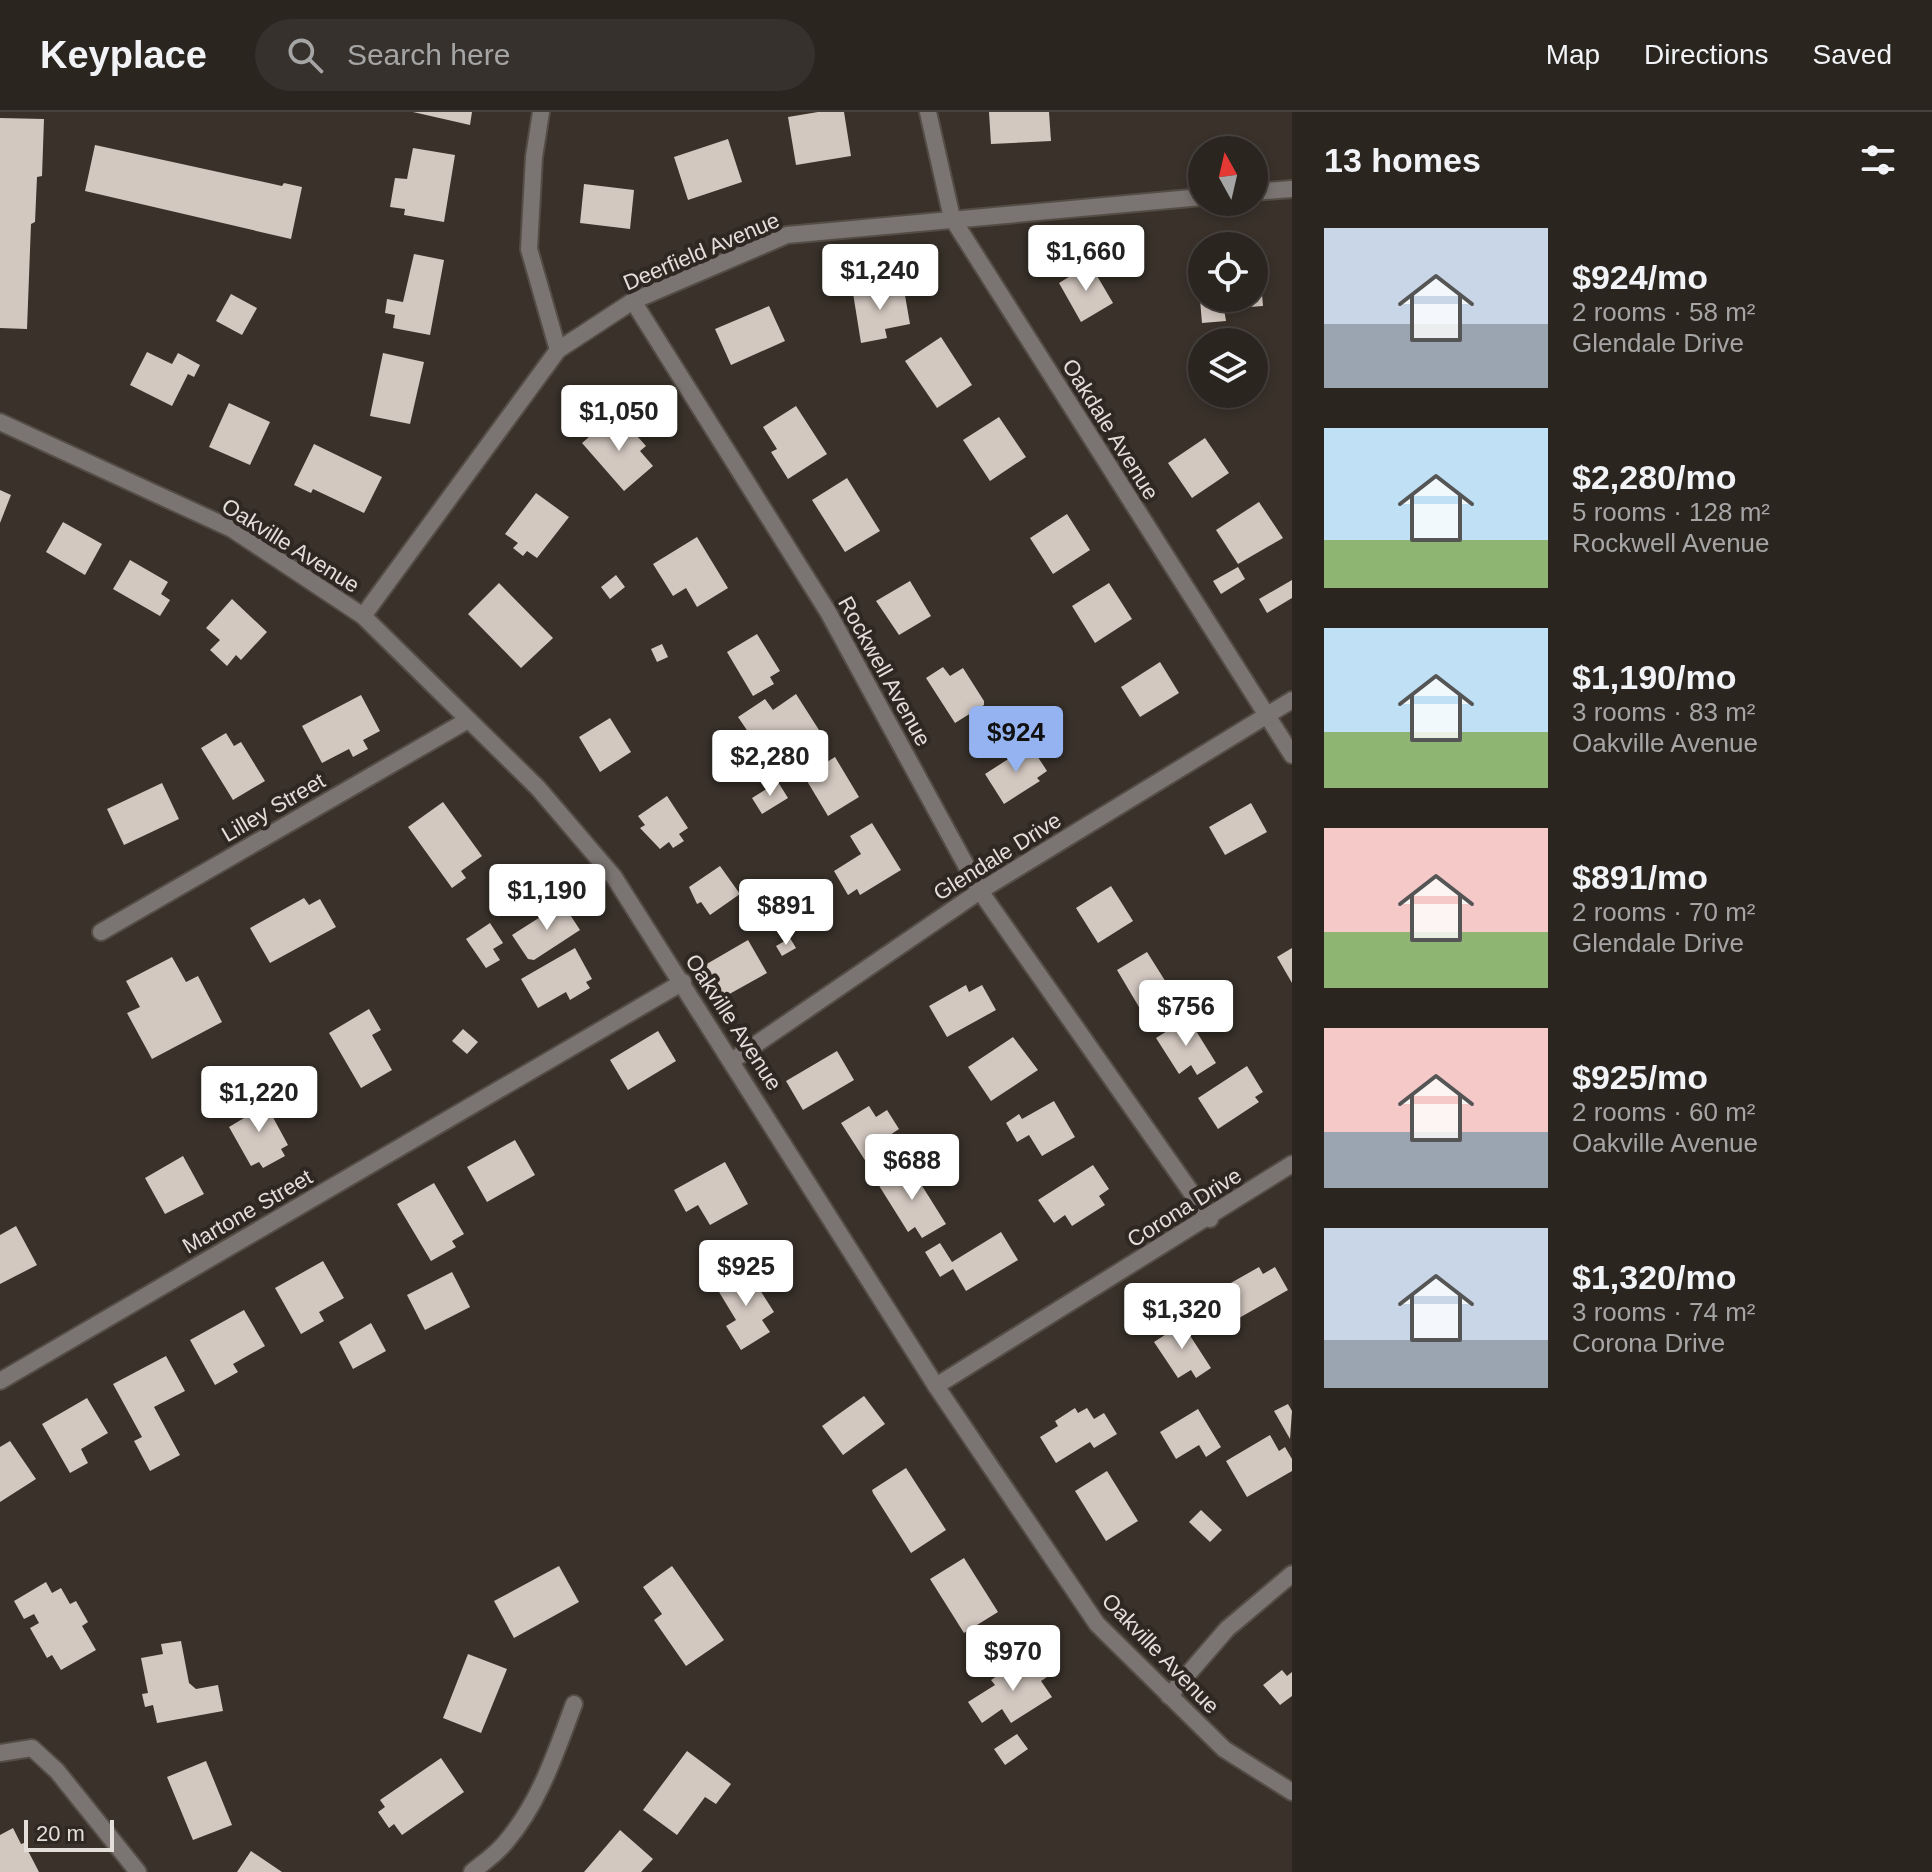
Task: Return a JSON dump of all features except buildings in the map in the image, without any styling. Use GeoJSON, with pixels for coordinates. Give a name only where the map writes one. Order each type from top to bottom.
{"type":"FeatureCollection","features":[{"type":"Feature","properties":{"kind":"street"},"geometry":{"type":"LineString","coordinates":[[541,112],[534,157],[529,249],[558,350]]}},
{"type":"Feature","properties":{"kind":"street","name":"Oakdale Avenue"},"geometry":{"type":"LineString","coordinates":[[928,112],[952,218],[1292,755]]}},
{"type":"Feature","properties":{"kind":"street"},"geometry":{"type":"LineString","coordinates":[[1268,191],[1292,189]]}},
{"type":"Feature","properties":{"kind":"street","name":"Deerfield Avenue"},"geometry":{"type":"LineString","coordinates":[[363,616],[558,350],[633,301],[787,235],[1188,198]]}},
{"type":"Feature","properties":{"kind":"street","name":"Rockwell Avenue"},"geometry":{"type":"LineString","coordinates":[[633,301],[828,612],[980,891],[1210,1219]]}},
{"type":"Feature","properties":{"kind":"street","name":"Oakville Avenue"},"geometry":{"type":"LineString","coordinates":[[0,422],[232,529],[363,616],[538,788],[614,877],[733,1060],[936,1386],[1097,1624],[1224,1749],[1292,1792]]}},
{"type":"Feature","properties":{"kind":"street","name":"Glendale Drive"},"geometry":{"type":"LineString","coordinates":[[733,1060],[980,891],[1292,700]]}},
{"type":"Feature","properties":{"kind":"street","name":"Lilley Street"},"geometry":{"type":"LineString","coordinates":[[101,932],[468,720]]}},
{"type":"Feature","properties":{"kind":"street","name":"Martone Street"},"geometry":{"type":"LineString","coordinates":[[0,1381],[683,982]]}},
{"type":"Feature","properties":{"kind":"street","name":"Corona Drive"},"geometry":{"type":"LineString","coordinates":[[936,1386],[1210,1219],[1292,1164]]}},
{"type":"Feature","properties":{"kind":"street"},"geometry":{"type":"LineString","coordinates":[[1169,1696],[1227,1629],[1292,1574]]}},
{"type":"Feature","properties":{"kind":"street"},"geometry":{"type":"LineString","coordinates":[[472,1872],[505,1843],[527,1810],[545,1778],[574,1704]]}},
{"type":"Feature","properties":{"kind":"street"},"geometry":{"type":"LineString","coordinates":[[0,1753],[32,1748],[57,1771],[138,1872]]}}]}
